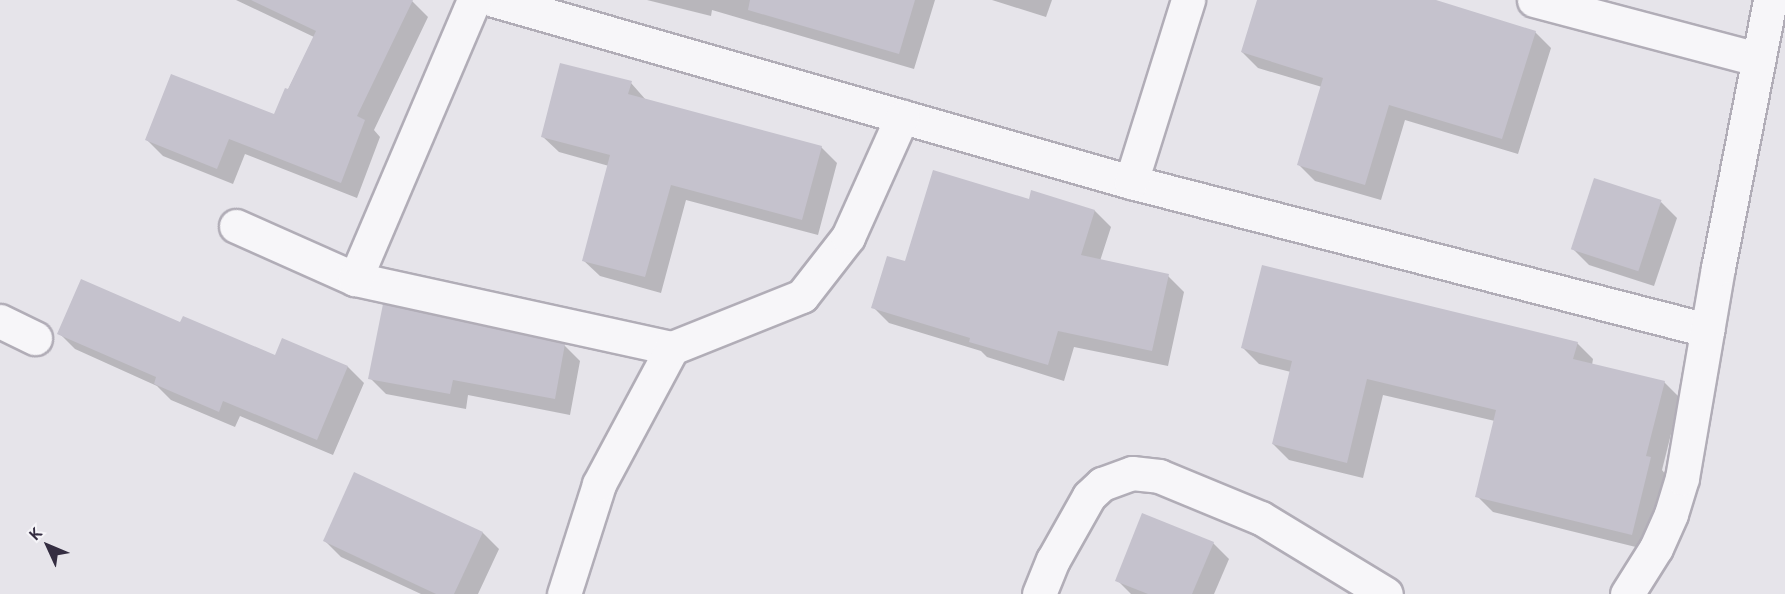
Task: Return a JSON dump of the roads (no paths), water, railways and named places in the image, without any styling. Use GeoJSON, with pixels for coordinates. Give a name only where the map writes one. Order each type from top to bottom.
{"type":"FeatureCollection","features":[{"type":"Feature","properties":{"kind":"street"},"geometry":{"type":"LineString","coordinates":[[355,279],[474,0]]}},
{"type":"Feature","properties":{"kind":"street"},"geometry":{"type":"LineString","coordinates":[[495,0],[1131,182],[1707,330]]}},
{"type":"Feature","properties":{"kind":"street"},"geometry":{"type":"LineString","coordinates":[[1131,182],[1188,0]]}},
{"type":"Feature","properties":{"kind":"street"},"geometry":{"type":"LineString","coordinates":[[1533,0],[1758,59]]}},
{"type":"Feature","properties":{"kind":"street"},"geometry":{"type":"LineString","coordinates":[[1627,594],[1656,548],[1674,505],[1682,478],[1707,330],[1770,0]]}},
{"type":"Feature","properties":{"kind":"street"},"geometry":{"type":"LineString","coordinates":[[236,226],[355,279],[672,348],[802,297],[848,237],[902,117]]}},
{"type":"Feature","properties":{"kind":"street"},"geometry":{"type":"LineString","coordinates":[[0,321],[35,338]]}},
{"type":"Feature","properties":{"kind":"street"},"geometry":{"type":"LineString","coordinates":[[564,594],[599,484],[672,348]]}},
{"type":"Feature","properties":{"kind":"street"},"geometry":{"type":"LineString","coordinates":[[1039,594],[1053,560],[1089,496],[1102,484],[1132,473],[1158,476],[1261,518],[1386,594]]}}]}
